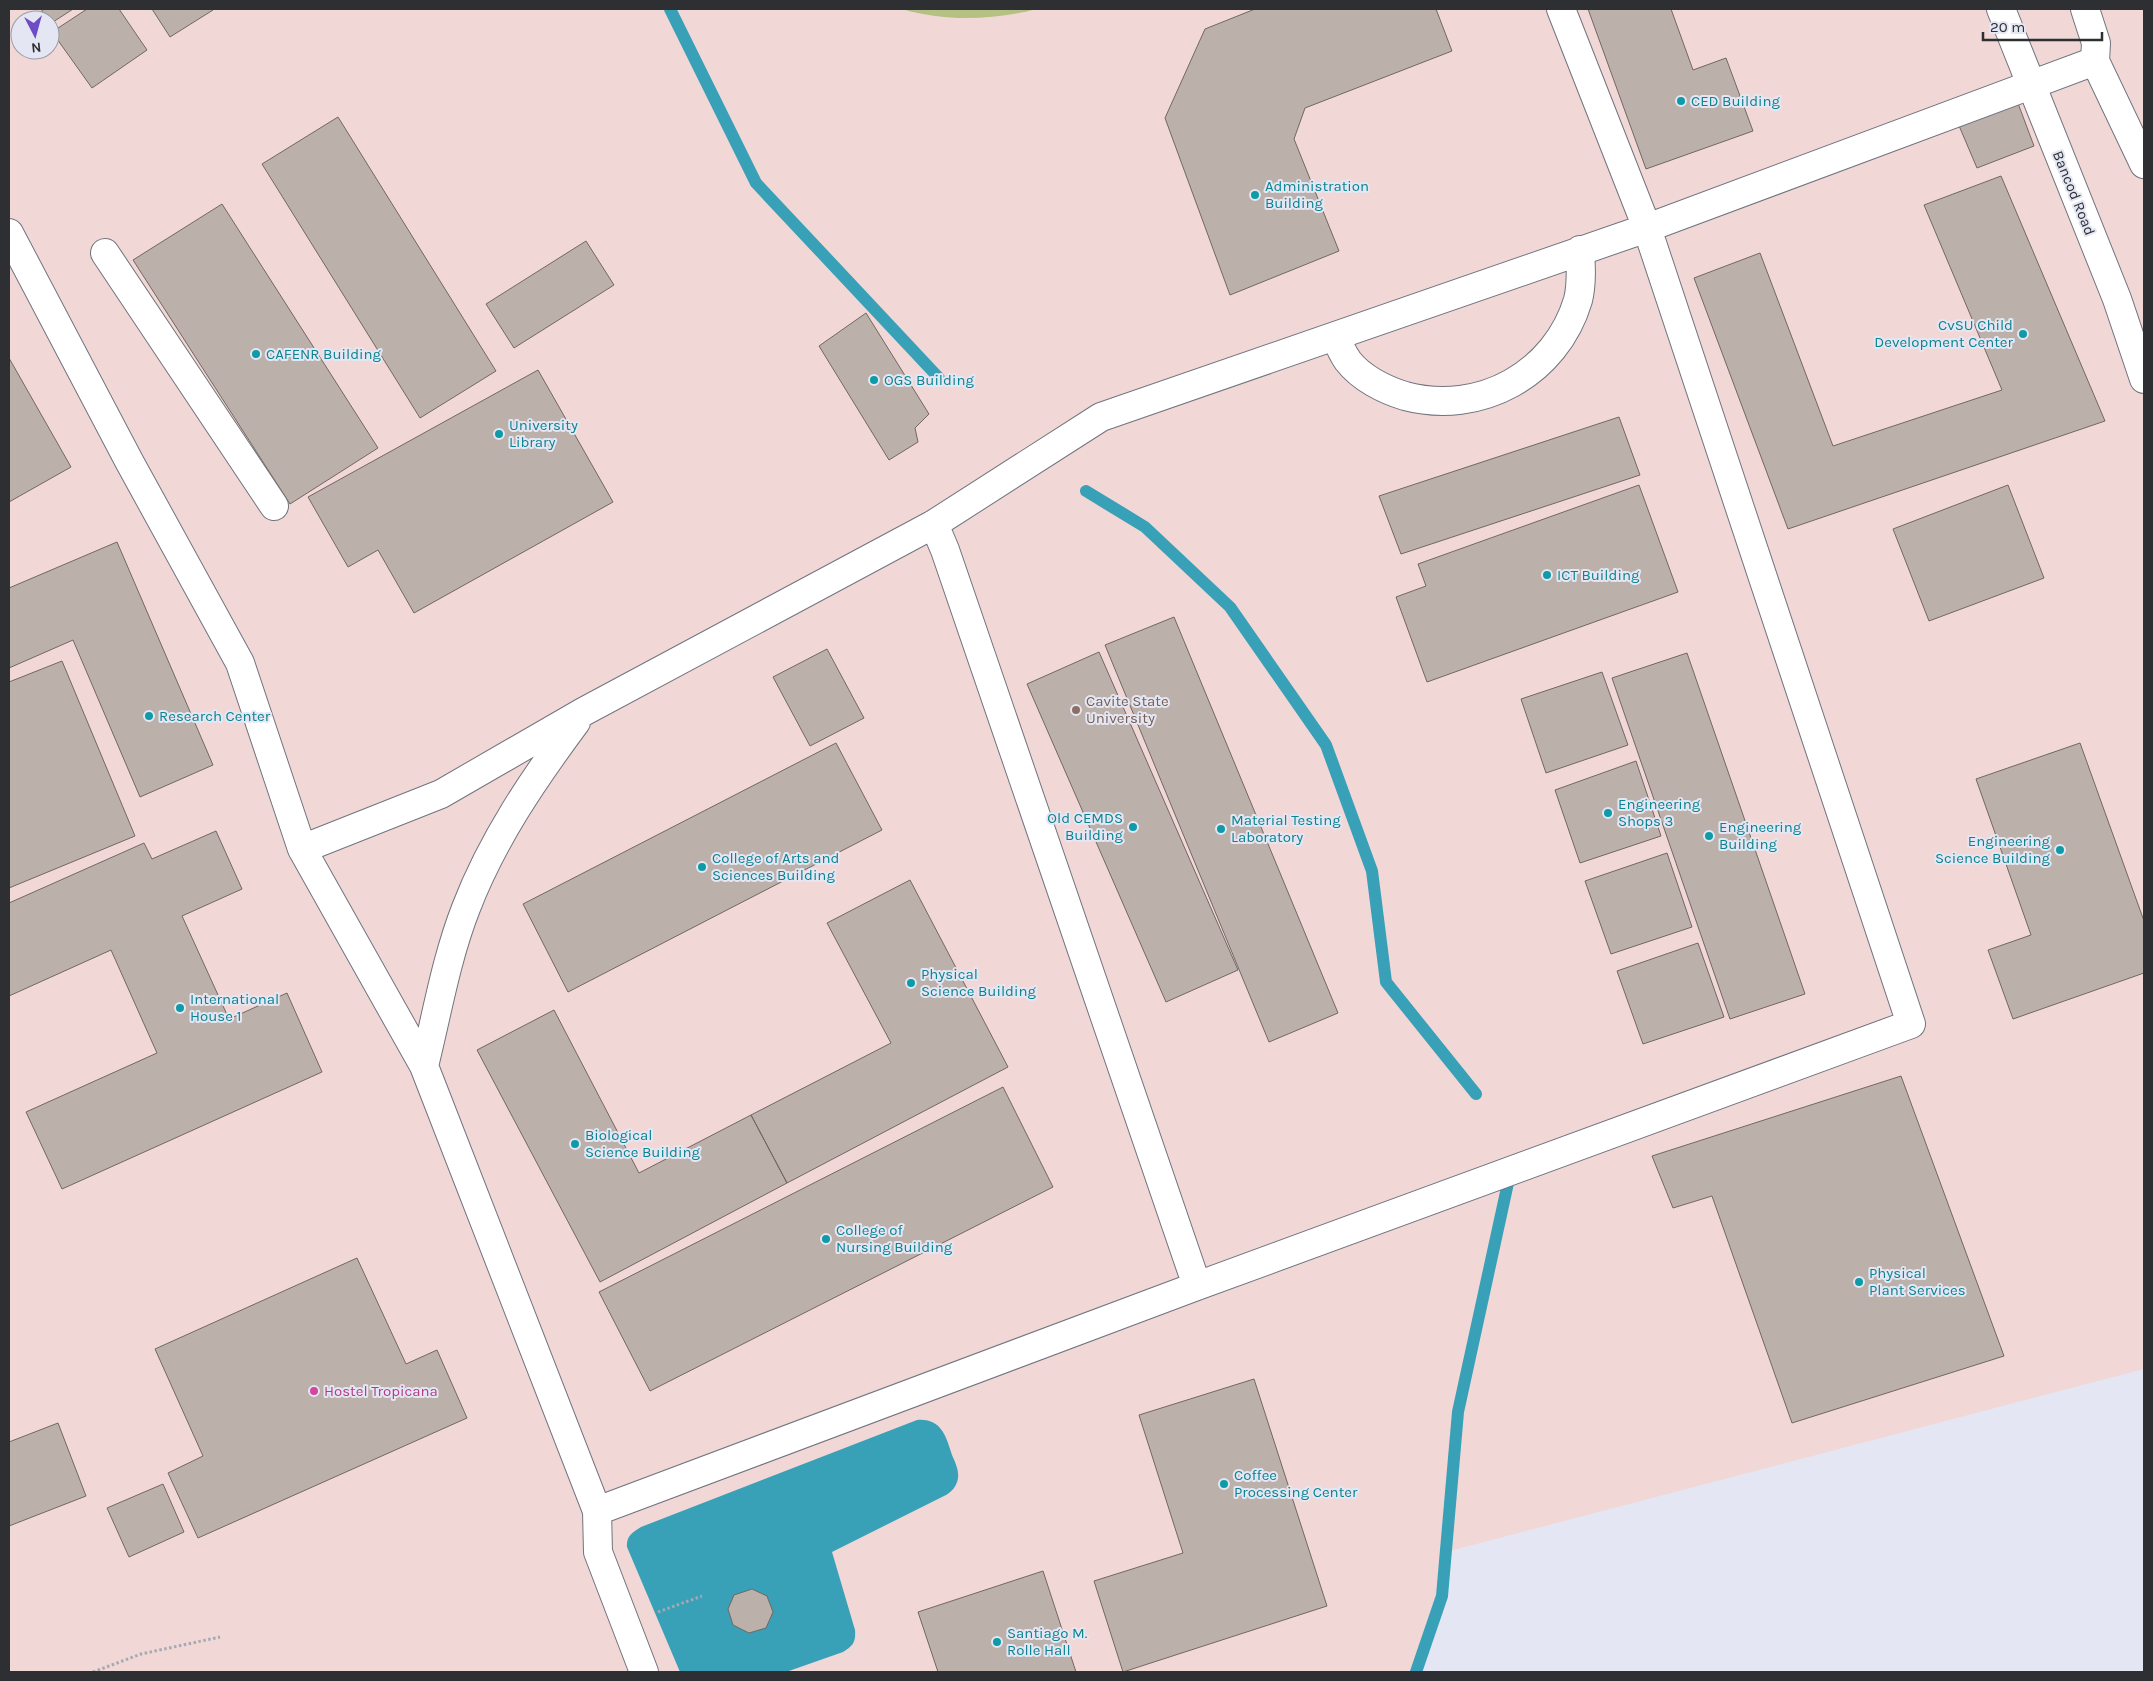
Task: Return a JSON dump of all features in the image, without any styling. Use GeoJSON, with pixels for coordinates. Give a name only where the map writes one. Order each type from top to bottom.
{"type":"FeatureCollection","features":[{"type":"Feature","properties":{"kind":"street"},"geometry":{"type":"LineString","coordinates":[[597,1511],[1197,1286],[1911,1024],[1647,228],[1561,9]]}},
{"type":"Feature","properties":{"kind":"street","name":"Bancod Road"},"geometry":{"type":"LineString","coordinates":[[2001,9],[2117,299],[2144,378]]}},
{"type":"Feature","properties":{"kind":"street"},"geometry":{"type":"LineString","coordinates":[[2085,9],[2096,43],[2095,61],[2144,164]]}},
{"type":"Feature","properties":{"kind":"street"},"geometry":{"type":"LineString","coordinates":[[302,849],[441,794],[583,712],[934,524],[1101,418],[1647,228],[2095,61]]}},
{"type":"Feature","properties":{"kind":"street"},"geometry":{"type":"LineString","coordinates":[[9,233],[128,461],[240,663],[302,849],[424,1066],[597,1511],[598,1552],[644,1672]]}},
{"type":"Feature","properties":{"kind":"street"},"geometry":{"type":"LineString","coordinates":[[1336,337],[1348,361],[1370,381],[1394,393],[1420,400],[1446,402],[1473,399],[1498,391],[1521,379],[1541,363],[1557,344],[1570,322],[1578,298],[1581,270],[1580,250]]}},
{"type":"Feature","properties":{"kind":"street"},"geometry":{"type":"LineString","coordinates":[[105,253],[274,506]]}},
{"type":"Feature","properties":{"kind":"street"},"geometry":{"type":"LineString","coordinates":[[934,524],[945,550],[1197,1286]]}},
{"type":"Feature","properties":{"kind":"street"},"geometry":{"type":"LineString","coordinates":[[424,1066],[450,962],[466,908],[493,850],[515,809],[583,712]]}},
{"type":"Feature","properties":{"kind":"path"},"geometry":{"type":"LineString","coordinates":[[626,1624],[702,1596]]}},
{"type":"Feature","properties":{"kind":"path"},"geometry":{"type":"LineString","coordinates":[[94,1672],[142,1654],[220,1637]]}},
{"type":"Feature","properties":{"kind":"shaded area","name":"Cavite State University"},"geometry":{"type":"Polygon","coordinates":[[[9,9],[2144,9],[2144,1369],[1446,1552],[1442,1596],[1416,1672],[9,1672],[9,9]]]}},
{"type":"Feature","properties":{"kind":"green space"},"geometry":{"type":"Polygon","coordinates":[[[902,9],[1037,9],[986,17],[952,18],[902,9]]]}},
{"type":"Feature","properties":{"kind":"water"},"geometry":{"type":"Polygon","coordinates":[[[917,1420],[932,1422],[945,1435],[956,1466],[957,1481],[947,1495],[832,1552],[855,1630],[855,1638],[851,1646],[843,1652],[786,1672],[680,1672],[627,1547],[631,1535],[641,1527],[917,1420]]]}},
{"type":"Feature","properties":{"kind":"building"},"geometry":{"type":"Polygon","coordinates":[[[73,9],[60,17],[60,10],[42,10],[73,9]]]}},
{"type":"Feature","properties":{"kind":"building"},"geometry":{"type":"Polygon","coordinates":[[[87,9],[119,9],[147,50],[92,88],[60,43],[60,27],[87,9]]]}},
{"type":"Feature","properties":{"kind":"building"},"geometry":{"type":"Polygon","coordinates":[[[152,9],[212,9],[213,10],[170,37],[152,9]]]}},
{"type":"Feature","properties":{"kind":"building","name":"Administration Building"},"geometry":{"type":"Polygon","coordinates":[[[1255,9],[1436,9],[1452,51],[1305,108],[1294,139],[1339,251],[1230,295],[1165,118],[1205,29],[1255,9]]]}},
{"type":"Feature","properties":{"kind":"building","name":"CED Building"},"geometry":{"type":"Polygon","coordinates":[[[1588,9],[1671,9],[1693,70],[1726,58],[1753,131],[1646,169],[1588,9]]]}},
{"type":"Feature","properties":{"kind":"building"},"geometry":{"type":"Polygon","coordinates":[[[2016,98],[2034,146],[1977,168],[1957,121],[2016,98]]]}},
{"type":"Feature","properties":{"kind":"building"},"geometry":{"type":"Polygon","coordinates":[[[338,117],[496,371],[420,418],[262,164],[338,117]]]}},
{"type":"Feature","properties":{"kind":"building","name":"CvSU Child Development Center"},"geometry":{"type":"Polygon","coordinates":[[[2001,176],[2105,421],[1788,529],[1694,278],[1760,253],[1833,446],[2002,390],[1924,205],[2001,176]]]}},
{"type":"Feature","properties":{"kind":"building","name":"CAFENR Building"},"geometry":{"type":"Polygon","coordinates":[[[222,204],[378,448],[290,504],[133,260],[222,204]]]}},
{"type":"Feature","properties":{"kind":"building"},"geometry":{"type":"Polygon","coordinates":[[[586,241],[614,285],[514,348],[486,304],[586,241]]]}},
{"type":"Feature","properties":{"kind":"building","name":"OGS Building"},"geometry":{"type":"Polygon","coordinates":[[[866,313],[929,414],[915,428],[918,442],[889,460],[819,346],[866,313]]]}},
{"type":"Feature","properties":{"kind":"building"},"geometry":{"type":"Polygon","coordinates":[[[9,358],[71,467],[9,502],[9,358]]]}},
{"type":"Feature","properties":{"kind":"building","name":"University Library"},"geometry":{"type":"Polygon","coordinates":[[[538,370],[613,502],[414,613],[378,550],[348,567],[308,497],[538,370]]]}},
{"type":"Feature","properties":{"kind":"building"},"geometry":{"type":"Polygon","coordinates":[[[1619,417],[1640,475],[1401,554],[1379,496],[1619,417]]]}},
{"type":"Feature","properties":{"kind":"building","name":"ICT Building"},"geometry":{"type":"Polygon","coordinates":[[[1639,485],[1678,592],[1427,682],[1396,597],[1426,586],[1418,564],[1639,485]]]}},
{"type":"Feature","properties":{"kind":"building"},"geometry":{"type":"Polygon","coordinates":[[[2008,485],[2044,578],[1929,621],[1893,529],[2008,485]]]}},
{"type":"Feature","properties":{"kind":"building","name":"Research Center"},"geometry":{"type":"Polygon","coordinates":[[[117,542],[213,765],[140,797],[73,640],[9,668],[9,588],[117,542]]]}},
{"type":"Feature","properties":{"kind":"building","name":"Material Testing Laboratory"},"geometry":{"type":"Polygon","coordinates":[[[1174,617],[1338,1013],[1269,1042],[1105,645],[1174,617]]]}},
{"type":"Feature","properties":{"kind":"building"},"geometry":{"type":"Polygon","coordinates":[[[827,649],[864,718],[810,746],[773,677],[827,649]]]}},
{"type":"Feature","properties":{"kind":"building","name":"Old CEMDS Building"},"geometry":{"type":"Polygon","coordinates":[[[1099,652],[1238,970],[1166,1002],[1027,684],[1099,652]]]}},
{"type":"Feature","properties":{"kind":"building","name":"Engineering Building"},"geometry":{"type":"Polygon","coordinates":[[[1687,653],[1805,994],[1730,1019],[1612,678],[1687,653]]]}},
{"type":"Feature","properties":{"kind":"building"},"geometry":{"type":"Polygon","coordinates":[[[62,661],[135,836],[9,888],[9,682],[62,661]]]}},
{"type":"Feature","properties":{"kind":"building"},"geometry":{"type":"Polygon","coordinates":[[[1602,672],[1628,745],[1546,773],[1521,699],[1602,672]]]}},
{"type":"Feature","properties":{"kind":"building","name":"College of Arts and Sciences Building"},"geometry":{"type":"Polygon","coordinates":[[[836,743],[882,830],[568,992],[523,904],[836,743]]]}},
{"type":"Feature","properties":{"kind":"building","name":"Engineering Science Building"},"geometry":{"type":"Polygon","coordinates":[[[2080,743],[2144,921],[2144,973],[2013,1019],[1988,950],[2031,935],[1976,779],[2080,743]]]}},
{"type":"Feature","properties":{"kind":"building","name":"Engineering Shops 3"},"geometry":{"type":"Polygon","coordinates":[[[1636,761],[1661,836],[1580,863],[1555,790],[1636,761]]]}},
{"type":"Feature","properties":{"kind":"building","name":"International House 1"},"geometry":{"type":"Polygon","coordinates":[[[216,831],[242,889],[182,916],[229,1019],[287,993],[322,1072],[62,1189],[26,1112],[157,1053],[111,950],[9,996],[9,903],[144,843],[152,859],[216,831]]]}},
{"type":"Feature","properties":{"kind":"building"},"geometry":{"type":"Polygon","coordinates":[[[1667,853],[1692,927],[1611,954],[1585,881],[1667,853]]]}},
{"type":"Feature","properties":{"kind":"building","name":"Physical Science Building"},"geometry":{"type":"Polygon","coordinates":[[[910,880],[1008,1067],[787,1183],[751,1115],[891,1043],[827,923],[910,880]]]}},
{"type":"Feature","properties":{"kind":"building"},"geometry":{"type":"Polygon","coordinates":[[[1698,943],[1724,1017],[1643,1044],[1617,971],[1698,943]]]}},
{"type":"Feature","properties":{"kind":"building","name":"Biological Science Building"},"geometry":{"type":"Polygon","coordinates":[[[554,1010],[639,1173],[751,1115],[787,1183],[600,1282],[477,1050],[554,1010]]]}},
{"type":"Feature","properties":{"kind":"building","name":"Physical Plant Services"},"geometry":{"type":"Polygon","coordinates":[[[1901,1076],[2004,1356],[1792,1423],[1712,1196],[1673,1208],[1652,1156],[1901,1076]]]}},
{"type":"Feature","properties":{"kind":"building","name":"College of Nursing Building"},"geometry":{"type":"Polygon","coordinates":[[[1003,1087],[1053,1187],[650,1391],[599,1292],[1003,1087]]]}},
{"type":"Feature","properties":{"kind":"building","name":"Hostel Tropicana"},"geometry":{"type":"Polygon","coordinates":[[[357,1258],[406,1364],[437,1350],[467,1418],[198,1538],[168,1473],[203,1456],[155,1349],[357,1258]]]}},
{"type":"Feature","properties":{"kind":"building","name":"Coffee Processing Center"},"geometry":{"type":"Polygon","coordinates":[[[1254,1379],[1327,1606],[1123,1672],[1094,1581],[1183,1553],[1139,1415],[1254,1379]]]}},
{"type":"Feature","properties":{"kind":"building"},"geometry":{"type":"Polygon","coordinates":[[[58,1423],[86,1496],[9,1526],[9,1442],[58,1423]]]}},
{"type":"Feature","properties":{"kind":"building"},"geometry":{"type":"Polygon","coordinates":[[[163,1484],[184,1532],[129,1557],[107,1508],[163,1484]]]}},
{"type":"Feature","properties":{"kind":"building","name":"Santiago M. Rolle Hall"},"geometry":{"type":"Polygon","coordinates":[[[1043,1571],[1076,1672],[938,1672],[918,1612],[1043,1571]]]}},
{"type":"Feature","properties":{"kind":"building"},"geometry":{"type":"Polygon","coordinates":[[[752,1589],[767,1596],[773,1612],[766,1628],[749,1633],[733,1625],[728,1609],[734,1595],[752,1589]]]}},
{"type":"Feature","properties":{"kind":"waterway"},"geometry":{"type":"LineString","coordinates":[[670,9],[756,183],[939,378]]}},
{"type":"Feature","properties":{"kind":"waterway"},"geometry":{"type":"LineString","coordinates":[[1086,491],[1145,527],[1230,607],[1326,745],[1372,871],[1386,982],[1476,1094]]}},
{"type":"Feature","properties":{"kind":"waterway"},"geometry":{"type":"LineString","coordinates":[[1416,1672],[1442,1596],[1458,1412],[1508,1183]]}},
{"type":"Feature","properties":{"kind":"place","name":"CED Building"},"geometry":{"type":"Point","coordinates":[1681,101]}},
{"type":"Feature","properties":{"kind":"place","name":"Administration Building"},"geometry":{"type":"Point","coordinates":[1255,195]}},
{"type":"Feature","properties":{"kind":"place","name":"CvSU Child Development Center"},"geometry":{"type":"Point","coordinates":[2023,334]}},
{"type":"Feature","properties":{"kind":"place","name":"CAFENR Building"},"geometry":{"type":"Point","coordinates":[256,354]}},
{"type":"Feature","properties":{"kind":"place","name":"OGS Building"},"geometry":{"type":"Point","coordinates":[874,380]}},
{"type":"Feature","properties":{"kind":"place","name":"University Library"},"geometry":{"type":"Point","coordinates":[499,434]}},
{"type":"Feature","properties":{"kind":"place","name":"ICT Building"},"geometry":{"type":"Point","coordinates":[1547,575]}},
{"type":"Feature","properties":{"kind":"place","name":"Cavite State University"},"geometry":{"type":"Point","coordinates":[1076,710]}},
{"type":"Feature","properties":{"kind":"place","name":"Research Center"},"geometry":{"type":"Point","coordinates":[149,716]}},
{"type":"Feature","properties":{"kind":"place","name":"Engineering Shops 3"},"geometry":{"type":"Point","coordinates":[1608,813]}},
{"type":"Feature","properties":{"kind":"place","name":"Old CEMDS Building"},"geometry":{"type":"Point","coordinates":[1133,827]}},
{"type":"Feature","properties":{"kind":"place","name":"Material Testing Laboratory"},"geometry":{"type":"Point","coordinates":[1221,829]}},
{"type":"Feature","properties":{"kind":"place","name":"Engineering Building"},"geometry":{"type":"Point","coordinates":[1709,836]}},
{"type":"Feature","properties":{"kind":"place","name":"Engineering Science Building"},"geometry":{"type":"Point","coordinates":[2060,850]}},
{"type":"Feature","properties":{"kind":"place","name":"College of Arts and Sciences Building"},"geometry":{"type":"Point","coordinates":[702,867]}},
{"type":"Feature","properties":{"kind":"place","name":"Physical Science Building"},"geometry":{"type":"Point","coordinates":[911,983]}},
{"type":"Feature","properties":{"kind":"place","name":"International House 1"},"geometry":{"type":"Point","coordinates":[180,1008]}},
{"type":"Feature","properties":{"kind":"place","name":"Biological Science Building"},"geometry":{"type":"Point","coordinates":[575,1144]}},
{"type":"Feature","properties":{"kind":"place","name":"College of Nursing Building"},"geometry":{"type":"Point","coordinates":[826,1239]}},
{"type":"Feature","properties":{"kind":"place","name":"Physical Plant Services"},"geometry":{"type":"Point","coordinates":[1859,1282]}},
{"type":"Feature","properties":{"kind":"place","name":"Hostel Tropicana"},"geometry":{"type":"Point","coordinates":[314,1391]}},
{"type":"Feature","properties":{"kind":"place","name":"Coffee Processing Center"},"geometry":{"type":"Point","coordinates":[1224,1484]}},
{"type":"Feature","properties":{"kind":"place","name":"Santiago M. Rolle Hall"},"geometry":{"type":"Point","coordinates":[997,1642]}}]}
